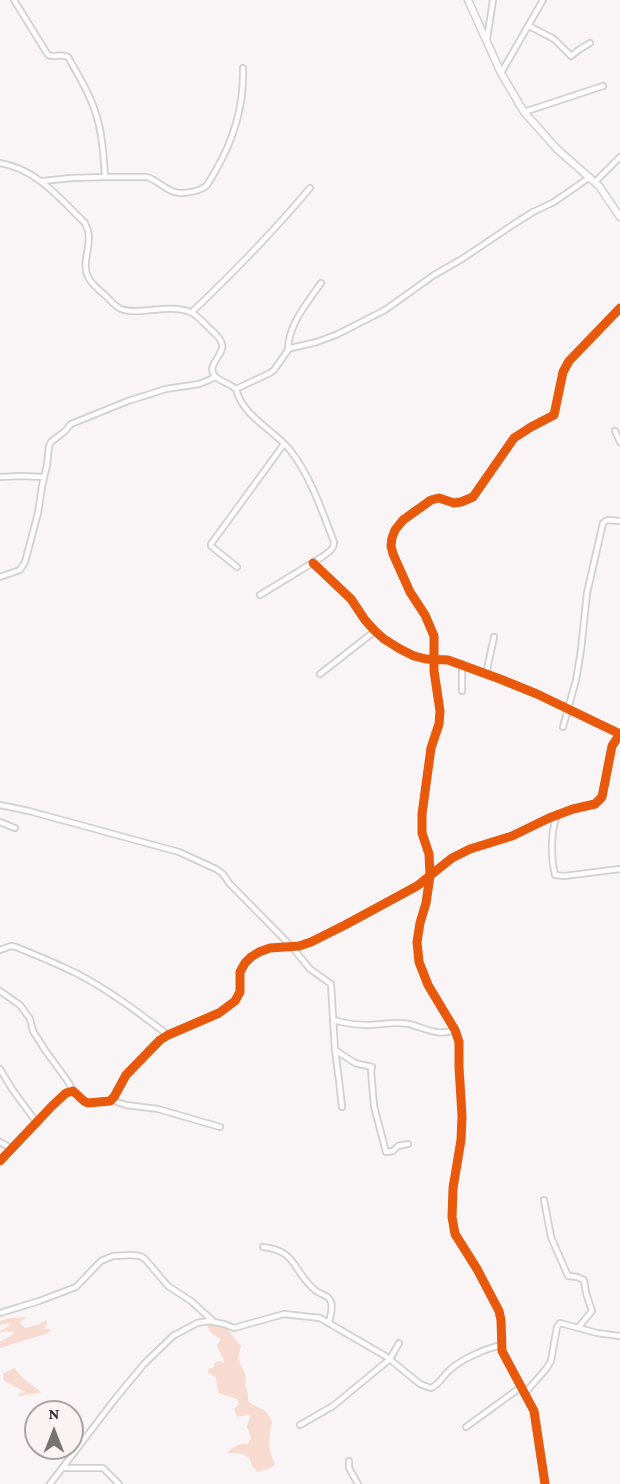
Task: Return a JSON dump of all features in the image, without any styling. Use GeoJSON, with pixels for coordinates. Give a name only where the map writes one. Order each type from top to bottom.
{"type":"FeatureCollection","features":[{"type":"Feature","properties":{"kind":"main road"},"geometry":{"type":"LineString","coordinates":[[468,0],[501,73],[524,112],[557,149],[592,180],[620,217]]}},
{"type":"Feature","properties":{"kind":"street"},"geometry":{"type":"LineString","coordinates":[[14,0],[48,55],[68,57],[83,84],[99,124],[105,177]]}},
{"type":"Feature","properties":{"kind":"street"},"geometry":{"type":"LineString","coordinates":[[486,42],[493,0]]}},
{"type":"Feature","properties":{"kind":"street"},"geometry":{"type":"LineString","coordinates":[[501,73],[543,0]]}},
{"type":"Feature","properties":{"kind":"street"},"geometry":{"type":"LineString","coordinates":[[529,26],[554,39],[571,56],[590,44]]}},
{"type":"Feature","properties":{"kind":"street"},"geometry":{"type":"LineString","coordinates":[[43,182],[71,177],[147,177],[177,193],[206,186],[231,140],[241,99],[243,68]]}},
{"type":"Feature","properties":{"kind":"street"},"geometry":{"type":"LineString","coordinates":[[524,112],[603,86]]}},
{"type":"Feature","properties":{"kind":"street"},"geometry":{"type":"LineString","coordinates":[[288,350],[338,334],[385,310],[434,275],[533,212],[592,180],[620,157]]}},
{"type":"Feature","properties":{"kind":"street"},"geometry":{"type":"LineString","coordinates":[[0,163],[20,168],[43,182],[84,223],[89,232],[86,256],[87,276],[95,287],[118,307],[127,311],[162,308],[192,312],[222,341],[223,348],[213,364],[215,377],[236,389],[240,402],[291,451],[313,490],[334,542],[332,550],[260,595]]}},
{"type":"Feature","properties":{"kind":"street"},"geometry":{"type":"LineString","coordinates":[[192,312],[225,281],[310,188]]}},
{"type":"Feature","properties":{"kind":"street"},"geometry":{"type":"LineString","coordinates":[[236,389],[270,373],[288,350],[291,331],[321,283]]}},
{"type":"Feature","properties":{"kind":"street"},"geometry":{"type":"LineString","coordinates":[[545,1484],[534,1411],[502,1351],[499,1311],[455,1234],[452,1217],[453,1188],[461,1140],[462,1116],[459,1042],[428,986],[419,962],[417,942],[430,876],[429,854],[421,825],[424,787],[440,711],[434,672],[432,631],[410,592],[391,546],[395,530],[403,520],[431,500],[439,498],[461,502],[473,497],[514,438],[554,415],[565,367],[620,308]]}},
{"type":"Feature","properties":{"kind":"street"},"geometry":{"type":"LineString","coordinates":[[0,577],[20,570],[25,562],[38,513],[51,442],[74,422],[128,401],[166,389],[199,384],[215,377]]}},
{"type":"Feature","properties":{"kind":"street"},"geometry":{"type":"LineString","coordinates":[[615,431],[620,442]]}},
{"type":"Feature","properties":{"kind":"street"},"geometry":{"type":"LineString","coordinates":[[237,567],[211,544],[284,444]]}},
{"type":"Feature","properties":{"kind":"street"},"geometry":{"type":"LineString","coordinates":[[0,477],[44,477]]}},
{"type":"Feature","properties":{"kind":"street"},"geometry":{"type":"LineString","coordinates":[[563,727],[576,680],[587,593],[603,523],[607,520],[620,521]]}},
{"type":"Feature","properties":{"kind":"street"},"geometry":{"type":"LineString","coordinates":[[112,1100],[126,1075],[160,1040],[219,1013],[236,1001],[240,992],[240,972],[245,963],[259,952],[270,948],[299,946],[321,938],[417,886],[452,858],[470,849],[512,836],[558,814],[595,804],[602,797],[612,746],[620,734],[537,693],[462,664],[448,660],[420,658],[407,653],[375,631],[351,599],[313,562]]}},
{"type":"Feature","properties":{"kind":"street"},"geometry":{"type":"LineString","coordinates":[[320,674],[375,631]]}},
{"type":"Feature","properties":{"kind":"street"},"geometry":{"type":"LineString","coordinates":[[486,674],[494,637]]}},
{"type":"Feature","properties":{"kind":"street"},"geometry":{"type":"LineString","coordinates":[[462,664],[462,691]]}},
{"type":"Feature","properties":{"kind":"street"},"geometry":{"type":"LineString","coordinates":[[0,805],[179,852],[223,874],[229,883],[291,946],[309,969],[331,984],[334,1050],[342,1107]]}},
{"type":"Feature","properties":{"kind":"street"},"geometry":{"type":"LineString","coordinates":[[558,814],[553,827],[555,875],[564,876],[620,869]]}},
{"type":"Feature","properties":{"kind":"street"},"geometry":{"type":"LineString","coordinates":[[0,822],[15,828]]}},
{"type":"Feature","properties":{"kind":"street"},"geometry":{"type":"LineString","coordinates":[[0,950],[11,946],[16,947],[76,973],[146,1018],[168,1035]]}},
{"type":"Feature","properties":{"kind":"street"},"geometry":{"type":"LineString","coordinates":[[0,991],[20,1005],[30,1019],[33,1031],[45,1050],[73,1091],[84,1101],[88,1103],[112,1100],[126,1105],[158,1109],[220,1126]]}},
{"type":"Feature","properties":{"kind":"street"},"geometry":{"type":"LineString","coordinates":[[333,1020],[358,1025],[405,1024],[438,1033],[454,1030]]}},
{"type":"Feature","properties":{"kind":"street"},"geometry":{"type":"LineString","coordinates":[[334,1050],[355,1063],[372,1067],[374,1106],[386,1152],[408,1144]]}},
{"type":"Feature","properties":{"kind":"street"},"geometry":{"type":"LineString","coordinates":[[0,1069],[37,1123]]}},
{"type":"Feature","properties":{"kind":"street"},"geometry":{"type":"LineString","coordinates":[[0,1161],[63,1096],[73,1091]]}},
{"type":"Feature","properties":{"kind":"street"},"geometry":{"type":"LineString","coordinates":[[0,1142],[12,1149]]}},
{"type":"Feature","properties":{"kind":"street"},"geometry":{"type":"LineString","coordinates":[[544,1200],[551,1237],[568,1276],[584,1280],[592,1311],[578,1328]]}},
{"type":"Feature","properties":{"kind":"street"},"geometry":{"type":"LineString","coordinates":[[263,1247],[274,1248],[284,1253],[314,1289],[330,1299],[332,1303],[329,1323]]}},
{"type":"Feature","properties":{"kind":"street"},"geometry":{"type":"LineString","coordinates":[[0,1313],[76,1287],[101,1261],[113,1256],[132,1255],[140,1256],[145,1260],[168,1286],[191,1301],[214,1322]]}},
{"type":"Feature","properties":{"kind":"street"},"geometry":{"type":"LineString","coordinates":[[50,1484],[144,1364],[173,1336],[196,1323],[214,1322],[234,1328],[284,1314],[320,1318],[390,1359],[420,1384],[431,1388],[436,1386],[450,1369],[461,1362],[488,1348],[502,1346]]}},
{"type":"Feature","properties":{"kind":"street"},"geometry":{"type":"LineString","coordinates":[[466,1427],[523,1390],[546,1369],[559,1324],[620,1336]]}},
{"type":"Feature","properties":{"kind":"street"},"geometry":{"type":"LineString","coordinates":[[300,1425],[333,1406],[390,1359],[399,1343]]}},
{"type":"Feature","properties":{"kind":"street"},"geometry":{"type":"LineString","coordinates":[[349,1461],[349,1468],[358,1484]]}},
{"type":"Feature","properties":{"kind":"street"},"geometry":{"type":"LineString","coordinates":[[62,1468],[103,1468],[119,1484]]}},
{"type":"Feature","properties":{"kind":"shaded area"},"geometry":{"type":"Polygon","coordinates":[[[26,1317],[20,1323],[25,1328],[46,1320],[47,1324],[43,1329],[50,1329],[49,1333],[0,1348],[0,1342],[15,1333],[6,1331],[0,1333],[10,1323],[0,1325],[0,1321],[26,1317]]]}},
{"type":"Feature","properties":{"kind":"shaded area"},"geometry":{"type":"Polygon","coordinates":[[[212,1324],[227,1329],[241,1346],[238,1359],[246,1376],[248,1401],[264,1410],[272,1421],[269,1443],[275,1464],[267,1469],[258,1472],[251,1465],[250,1458],[242,1454],[227,1453],[236,1446],[248,1444],[251,1437],[247,1427],[250,1416],[237,1417],[234,1408],[239,1405],[237,1399],[218,1393],[216,1377],[208,1373],[209,1369],[214,1367],[214,1363],[220,1361],[224,1363],[217,1345],[221,1339],[211,1333],[207,1325],[212,1324]]]}},
{"type":"Feature","properties":{"kind":"shaded area"},"geometry":{"type":"Polygon","coordinates":[[[14,1368],[41,1392],[17,1396],[25,1392],[4,1381],[3,1374],[14,1368]]]}},
{"type":"Feature","properties":{"kind":"cycle path"},"geometry":{"type":"LineString","coordinates":[[545,1484],[534,1411],[502,1351],[499,1311],[455,1234],[452,1217],[453,1188],[461,1140],[462,1116],[459,1042],[455,1030],[428,985],[419,962],[417,942],[430,876],[429,854],[422,833],[422,814],[431,748],[439,724],[440,711],[434,671],[434,636],[425,615],[410,592],[391,546],[395,530],[403,520],[431,500],[439,498],[454,503],[473,497],[514,438],[554,415],[563,372],[569,361],[620,308]]}},
{"type":"Feature","properties":{"kind":"cycle path"},"geometry":{"type":"LineString","coordinates":[[0,1161],[66,1093],[73,1091],[88,1103],[110,1101],[126,1075],[160,1040],[219,1013],[235,1001],[240,992],[240,972],[245,963],[259,952],[270,948],[299,946],[311,942],[417,886],[452,858],[470,849],[512,836],[573,809],[595,804],[602,797],[612,746],[620,734],[500,679],[448,660],[426,659],[400,649],[375,631],[351,599],[313,563]]}}]}
